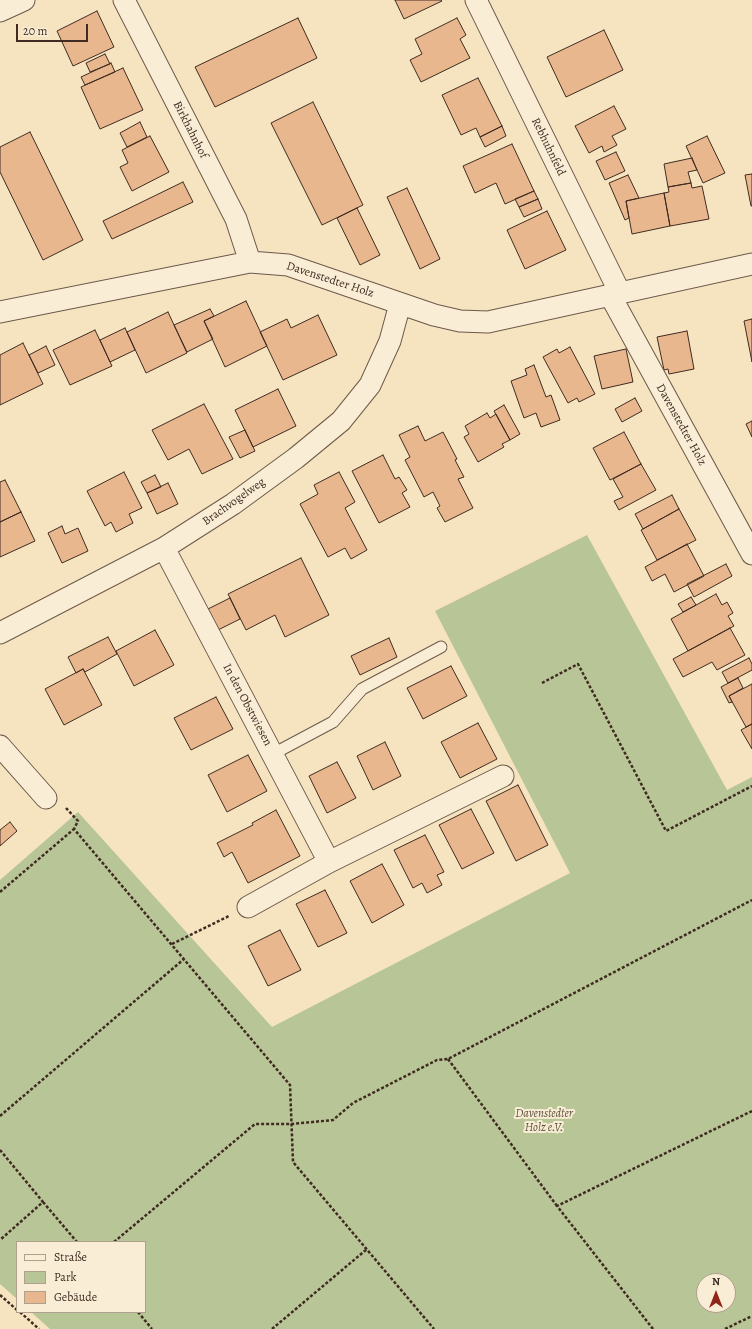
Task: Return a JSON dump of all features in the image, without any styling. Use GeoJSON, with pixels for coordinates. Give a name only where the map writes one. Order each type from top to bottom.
{"type":"FeatureCollection","features":[{"type":"Feature","properties":{"kind":"street"},"geometry":{"type":"LineString","coordinates":[[0,11],[24,0]]}},
{"type":"Feature","properties":{"kind":"street","name":"Birkhahnhof"},"geometry":{"type":"LineString","coordinates":[[124,0],[236,219],[250,262]]}},
{"type":"Feature","properties":{"kind":"street","name":"Rebhuhnfeld"},"geometry":{"type":"LineString","coordinates":[[476,0],[615,294]]}},
{"type":"Feature","properties":{"kind":"street","name":"Davenstedter Holz"},"geometry":{"type":"LineString","coordinates":[[0,312],[250,262],[288,264],[434,315],[460,321],[488,322],[752,264]]}},
{"type":"Feature","properties":{"kind":"street","name":"Davenstedter Holz"},"geometry":{"type":"LineString","coordinates":[[615,294],[752,554]]}},
{"type":"Feature","properties":{"kind":"street","name":"Brachvogelweg"},"geometry":{"type":"LineString","coordinates":[[0,633],[164,548],[233,504],[296,458],[341,421],[370,386],[390,341],[400,304]]}},
{"type":"Feature","properties":{"kind":"street","name":"In den Obstwiesen"},"geometry":{"type":"LineString","coordinates":[[164,548],[329,862]]}},
{"type":"Feature","properties":{"kind":"street"},"geometry":{"type":"LineString","coordinates":[[0,746],[46,798]]}},
{"type":"Feature","properties":{"kind":"street"},"geometry":{"type":"LineString","coordinates":[[248,907],[329,862],[503,776]]}},
{"type":"Feature","properties":{"kind":"lane"},"geometry":{"type":"LineString","coordinates":[[273,754],[333,722],[362,689],[441,647]]}},
{"type":"Feature","properties":{"kind":"path"},"geometry":{"type":"LineString","coordinates":[[542,683],[578,664],[666,831],[752,786]]}},
{"type":"Feature","properties":{"kind":"path"},"geometry":{"type":"LineString","coordinates":[[0,892],[74,829],[78,821],[62,805],[46,798]]}},
{"type":"Feature","properties":{"kind":"path"},"geometry":{"type":"LineString","coordinates":[[74,829],[290,1085],[293,1162],[434,1329]]}},
{"type":"Feature","properties":{"kind":"path"},"geometry":{"type":"LineString","coordinates":[[115,1241],[255,1124],[292,1124],[333,1120],[353,1103],[437,1060],[448,1059],[752,900]]}},
{"type":"Feature","properties":{"kind":"path"},"geometry":{"type":"LineString","coordinates":[[172,944],[248,907]]}},
{"type":"Feature","properties":{"kind":"path"},"geometry":{"type":"LineString","coordinates":[[0,1116],[184,959]]}},
{"type":"Feature","properties":{"kind":"path"},"geometry":{"type":"LineString","coordinates":[[448,1059],[557,1206],[653,1329]]}},
{"type":"Feature","properties":{"kind":"path"},"geometry":{"type":"LineString","coordinates":[[557,1206],[752,1111]]}},
{"type":"Feature","properties":{"kind":"path"},"geometry":{"type":"LineString","coordinates":[[0,1150],[76,1241]]}},
{"type":"Feature","properties":{"kind":"path"},"geometry":{"type":"LineString","coordinates":[[0,1240],[43,1202]]}},
{"type":"Feature","properties":{"kind":"path"},"geometry":{"type":"LineString","coordinates":[[272,1329],[367,1249]]}},
{"type":"Feature","properties":{"kind":"path"},"geometry":{"type":"LineString","coordinates":[[0,1295],[16,1309]]}},
{"type":"Feature","properties":{"kind":"path"},"geometry":{"type":"LineString","coordinates":[[21,1313],[39,1329]]}},
{"type":"Feature","properties":{"kind":"path"},"geometry":{"type":"LineString","coordinates":[[139,1313],[152,1329]]}},
{"type":"Feature","properties":{"kind":"path"},"geometry":{"type":"LineString","coordinates":[[725,1329],[752,1316]]}},
{"type":"Feature","properties":{"kind":"green space","name":"Davenstedter Holz e.V."},"geometry":{"type":"Polygon","coordinates":[[[587,535],[727,790],[752,777],[752,1329],[50,1329],[32,1313],[146,1313],[146,1241],[16,1241],[16,1298],[0,1284],[0,880],[78,812],[272,1027],[570,873],[435,611],[587,535]]]}},
{"type":"Feature","properties":{"kind":"building"},"geometry":{"type":"Polygon","coordinates":[[[395,0],[441,0],[442,1],[404,19],[395,0]]]}},
{"type":"Feature","properties":{"kind":"building"},"geometry":{"type":"Polygon","coordinates":[[[97,11],[114,47],[73,66],[57,31],[97,11]]]}},
{"type":"Feature","properties":{"kind":"building"},"geometry":{"type":"Polygon","coordinates":[[[298,18],[317,58],[215,107],[195,67],[298,18]]]}},
{"type":"Feature","properties":{"kind":"building"},"geometry":{"type":"Polygon","coordinates":[[[457,18],[466,35],[460,39],[470,58],[421,82],[410,60],[422,54],[415,39],[457,18]]]}},
{"type":"Feature","properties":{"kind":"building"},"geometry":{"type":"Polygon","coordinates":[[[604,30],[623,70],[566,97],[547,57],[604,30]]]}},
{"type":"Feature","properties":{"kind":"building"},"geometry":{"type":"Polygon","coordinates":[[[105,54],[110,64],[90,72],[86,63],[105,54]]]}},
{"type":"Feature","properties":{"kind":"building"},"geometry":{"type":"Polygon","coordinates":[[[111,63],[115,72],[85,85],[81,77],[111,63]]]}},
{"type":"Feature","properties":{"kind":"building"},"geometry":{"type":"Polygon","coordinates":[[[123,68],[143,110],[100,129],[81,87],[123,68]]]}},
{"type":"Feature","properties":{"kind":"building"},"geometry":{"type":"Polygon","coordinates":[[[478,78],[502,126],[480,137],[476,128],[461,135],[442,95],[478,78]]]}},
{"type":"Feature","properties":{"kind":"building"},"geometry":{"type":"Polygon","coordinates":[[[313,102],[363,205],[322,225],[271,123],[313,102]]]}},
{"type":"Feature","properties":{"kind":"building"},"geometry":{"type":"Polygon","coordinates":[[[614,106],[626,129],[612,136],[617,145],[604,152],[602,146],[589,153],[575,126],[614,106]]]}},
{"type":"Feature","properties":{"kind":"building"},"geometry":{"type":"Polygon","coordinates":[[[140,122],[147,137],[127,147],[120,133],[140,122]]]}},
{"type":"Feature","properties":{"kind":"building"},"geometry":{"type":"Polygon","coordinates":[[[502,126],[506,136],[485,147],[480,137],[502,126]]]}},
{"type":"Feature","properties":{"kind":"building"},"geometry":{"type":"Polygon","coordinates":[[[30,132],[83,240],[43,260],[0,172],[0,147],[30,132]]]}},
{"type":"Feature","properties":{"kind":"building"},"geometry":{"type":"Polygon","coordinates":[[[150,136],[169,172],[132,191],[120,167],[128,163],[122,150],[150,136]]]}},
{"type":"Feature","properties":{"kind":"building"},"geometry":{"type":"Polygon","coordinates":[[[707,136],[725,173],[703,183],[686,146],[707,136]]]}},
{"type":"Feature","properties":{"kind":"building"},"geometry":{"type":"Polygon","coordinates":[[[512,144],[534,191],[505,204],[496,183],[475,193],[463,166],[512,144]]]}},
{"type":"Feature","properties":{"kind":"building"},"geometry":{"type":"Polygon","coordinates":[[[616,152],[625,171],[605,180],[596,161],[616,152]]]}},
{"type":"Feature","properties":{"kind":"building"},"geometry":{"type":"Polygon","coordinates":[[[692,158],[697,170],[688,172],[691,183],[668,187],[664,164],[692,158]]]}},
{"type":"Feature","properties":{"kind":"building"},"geometry":{"type":"Polygon","coordinates":[[[752,174],[752,206],[751,206],[745,175],[752,174]]]}},
{"type":"Feature","properties":{"kind":"building"},"geometry":{"type":"Polygon","coordinates":[[[628,175],[639,198],[626,201],[629,218],[625,220],[609,183],[628,175]]]}},
{"type":"Feature","properties":{"kind":"building"},"geometry":{"type":"Polygon","coordinates":[[[183,182],[193,202],[112,239],[103,221],[183,182]]]}},
{"type":"Feature","properties":{"kind":"building"},"geometry":{"type":"Polygon","coordinates":[[[691,183],[692,188],[702,186],[709,219],[670,226],[664,193],[669,192],[668,187],[691,183]]]}},
{"type":"Feature","properties":{"kind":"building"},"geometry":{"type":"Polygon","coordinates":[[[407,188],[440,259],[420,269],[387,197],[407,188]]]}},
{"type":"Feature","properties":{"kind":"building"},"geometry":{"type":"Polygon","coordinates":[[[534,191],[538,199],[519,207],[515,199],[534,191]]]}},
{"type":"Feature","properties":{"kind":"building"},"geometry":{"type":"Polygon","coordinates":[[[664,193],[670,226],[632,234],[626,201],[664,193]]]}},
{"type":"Feature","properties":{"kind":"building"},"geometry":{"type":"Polygon","coordinates":[[[538,199],[542,209],[524,217],[519,207],[538,199]]]}},
{"type":"Feature","properties":{"kind":"building"},"geometry":{"type":"Polygon","coordinates":[[[357,208],[380,255],[360,265],[337,218],[357,208]]]}},
{"type":"Feature","properties":{"kind":"building"},"geometry":{"type":"Polygon","coordinates":[[[547,211],[566,250],[525,269],[507,230],[547,211]]]}},
{"type":"Feature","properties":{"kind":"building"},"geometry":{"type":"Polygon","coordinates":[[[246,301],[267,346],[225,367],[204,321],[246,301]]]}},
{"type":"Feature","properties":{"kind":"building"},"geometry":{"type":"Polygon","coordinates":[[[210,309],[214,316],[204,321],[213,339],[187,352],[174,325],[210,309]]]}},
{"type":"Feature","properties":{"kind":"building"},"geometry":{"type":"Polygon","coordinates":[[[168,312],[187,353],[146,373],[127,332],[168,312]]]}},
{"type":"Feature","properties":{"kind":"building"},"geometry":{"type":"Polygon","coordinates":[[[318,315],[337,355],[283,380],[260,332],[287,319],[291,328],[318,315]]]}},
{"type":"Feature","properties":{"kind":"building"},"geometry":{"type":"Polygon","coordinates":[[[752,319],[752,362],[744,321],[752,319]]]}},
{"type":"Feature","properties":{"kind":"building"},"geometry":{"type":"Polygon","coordinates":[[[125,328],[135,350],[110,362],[100,340],[125,328]]]}},
{"type":"Feature","properties":{"kind":"building"},"geometry":{"type":"Polygon","coordinates":[[[95,330],[112,366],[70,385],[53,350],[95,330]]]}},
{"type":"Feature","properties":{"kind":"building"},"geometry":{"type":"Polygon","coordinates":[[[687,331],[694,369],[669,374],[668,369],[664,370],[657,337],[687,331]]]}},
{"type":"Feature","properties":{"kind":"building"},"geometry":{"type":"Polygon","coordinates":[[[23,343],[43,384],[0,405],[0,355],[23,343]]]}},
{"type":"Feature","properties":{"kind":"building"},"geometry":{"type":"Polygon","coordinates":[[[46,346],[55,365],[38,373],[29,355],[46,346]]]}},
{"type":"Feature","properties":{"kind":"building"},"geometry":{"type":"Polygon","coordinates":[[[570,347],[595,394],[579,402],[577,398],[568,403],[543,357],[557,349],[559,353],[570,347]]]}},
{"type":"Feature","properties":{"kind":"building"},"geometry":{"type":"Polygon","coordinates":[[[626,349],[633,382],[602,389],[594,356],[626,349]]]}},
{"type":"Feature","properties":{"kind":"building"},"geometry":{"type":"Polygon","coordinates":[[[534,365],[546,397],[551,395],[560,420],[541,427],[536,413],[524,418],[511,381],[527,375],[525,369],[534,365]]]}},
{"type":"Feature","properties":{"kind":"building"},"geometry":{"type":"Polygon","coordinates":[[[278,389],[296,426],[253,447],[235,410],[278,389]]]}},
{"type":"Feature","properties":{"kind":"building"},"geometry":{"type":"Polygon","coordinates":[[[635,398],[642,411],[622,422],[615,409],[635,398]]]}},
{"type":"Feature","properties":{"kind":"building"},"geometry":{"type":"Polygon","coordinates":[[[204,404],[233,459],[202,474],[189,449],[168,460],[152,430],[204,404]]]}},
{"type":"Feature","properties":{"kind":"building"},"geometry":{"type":"Polygon","coordinates":[[[504,405],[520,434],[510,440],[494,411],[504,405]]]}},
{"type":"Feature","properties":{"kind":"building"},"geometry":{"type":"Polygon","coordinates":[[[487,413],[490,418],[496,414],[510,440],[502,444],[504,447],[478,462],[464,437],[469,434],[465,426],[487,413]]]}},
{"type":"Feature","properties":{"kind":"building"},"geometry":{"type":"Polygon","coordinates":[[[752,421],[752,437],[746,424],[752,421]]]}},
{"type":"Feature","properties":{"kind":"building"},"geometry":{"type":"Polygon","coordinates":[[[418,426],[425,441],[443,432],[457,459],[455,460],[464,477],[458,479],[473,508],[445,522],[437,508],[440,506],[433,492],[424,497],[405,460],[410,457],[399,435],[418,426]]]}},
{"type":"Feature","properties":{"kind":"building"},"geometry":{"type":"Polygon","coordinates":[[[245,430],[255,451],[240,458],[229,437],[245,430]]]}},
{"type":"Feature","properties":{"kind":"building"},"geometry":{"type":"Polygon","coordinates":[[[624,432],[641,464],[610,480],[593,448],[624,432]]]}},
{"type":"Feature","properties":{"kind":"building"},"geometry":{"type":"Polygon","coordinates":[[[383,455],[395,479],[399,477],[407,490],[402,493],[410,507],[379,523],[352,471],[383,455]]]}},
{"type":"Feature","properties":{"kind":"building"},"geometry":{"type":"Polygon","coordinates":[[[641,464],[656,490],[619,510],[614,501],[623,497],[613,479],[641,464]]]}},
{"type":"Feature","properties":{"kind":"building"},"geometry":{"type":"Polygon","coordinates":[[[124,472],[142,508],[129,514],[133,523],[116,532],[111,522],[105,526],[87,491],[124,472]]]}},
{"type":"Feature","properties":{"kind":"building"},"geometry":{"type":"Polygon","coordinates":[[[339,472],[355,502],[345,508],[367,550],[351,559],[345,548],[328,557],[300,504],[318,494],[314,485],[339,472]]]}},
{"type":"Feature","properties":{"kind":"building"},"geometry":{"type":"Polygon","coordinates":[[[155,475],[161,487],[147,493],[141,482],[155,475]]]}},
{"type":"Feature","properties":{"kind":"building"},"geometry":{"type":"Polygon","coordinates":[[[5,480],[21,512],[0,522],[0,482],[5,480]]]}},
{"type":"Feature","properties":{"kind":"building"},"geometry":{"type":"Polygon","coordinates":[[[168,483],[178,504],[157,514],[147,493],[168,483]]]}},
{"type":"Feature","properties":{"kind":"building"},"geometry":{"type":"Polygon","coordinates":[[[672,495],[679,509],[643,529],[635,514],[672,495]]]}},
{"type":"Feature","properties":{"kind":"building"},"geometry":{"type":"Polygon","coordinates":[[[679,509],[696,540],[657,560],[641,530],[679,509]]]}},
{"type":"Feature","properties":{"kind":"building"},"geometry":{"type":"Polygon","coordinates":[[[21,512],[35,541],[0,557],[0,522],[21,512]]]}},
{"type":"Feature","properties":{"kind":"building"},"geometry":{"type":"Polygon","coordinates":[[[62,526],[65,534],[78,528],[88,551],[62,563],[48,533],[62,526]]]}},
{"type":"Feature","properties":{"kind":"building"},"geometry":{"type":"Polygon","coordinates":[[[687,544],[704,576],[674,592],[665,574],[652,581],[645,567],[687,544]]]}},
{"type":"Feature","properties":{"kind":"building"},"geometry":{"type":"Polygon","coordinates":[[[301,558],[329,615],[285,637],[275,615],[246,630],[228,594],[301,558]]]}},
{"type":"Feature","properties":{"kind":"building"},"geometry":{"type":"Polygon","coordinates":[[[726,564],[732,576],[694,597],[687,584],[726,564]]]}},
{"type":"Feature","properties":{"kind":"building"},"geometry":{"type":"Polygon","coordinates":[[[716,594],[722,605],[727,602],[733,613],[728,616],[734,626],[688,651],[671,619],[716,594]]]}},
{"type":"Feature","properties":{"kind":"building"},"geometry":{"type":"Polygon","coordinates":[[[691,597],[696,605],[683,612],[678,604],[691,597]]]}},
{"type":"Feature","properties":{"kind":"building"},"geometry":{"type":"Polygon","coordinates":[[[230,598],[240,619],[218,630],[208,609],[230,598]]]}},
{"type":"Feature","properties":{"kind":"building"},"geometry":{"type":"Polygon","coordinates":[[[730,628],[745,655],[717,670],[712,662],[683,677],[673,659],[730,628]]]}},
{"type":"Feature","properties":{"kind":"building"},"geometry":{"type":"Polygon","coordinates":[[[155,630],[174,665],[134,686],[116,651],[155,630]]]}},
{"type":"Feature","properties":{"kind":"building"},"geometry":{"type":"Polygon","coordinates":[[[108,637],[117,654],[85,672],[83,669],[76,673],[68,657],[108,637]]]}},
{"type":"Feature","properties":{"kind":"building"},"geometry":{"type":"Polygon","coordinates":[[[389,638],[397,657],[360,675],[351,656],[389,638]]]}},
{"type":"Feature","properties":{"kind":"building"},"geometry":{"type":"Polygon","coordinates":[[[749,658],[752,664],[752,670],[728,683],[722,672],[749,658]]]}},
{"type":"Feature","properties":{"kind":"building"},"geometry":{"type":"Polygon","coordinates":[[[451,666],[467,696],[423,719],[407,688],[451,666]]]}},
{"type":"Feature","properties":{"kind":"building"},"geometry":{"type":"Polygon","coordinates":[[[83,669],[102,705],[64,725],[45,689],[83,669]]]}},
{"type":"Feature","properties":{"kind":"building"},"geometry":{"type":"Polygon","coordinates":[[[738,678],[743,688],[729,696],[732,702],[729,703],[721,687],[738,678]]]}},
{"type":"Feature","properties":{"kind":"building"},"geometry":{"type":"Polygon","coordinates":[[[752,684],[752,724],[746,727],[729,696],[752,684]]]}},
{"type":"Feature","properties":{"kind":"building"},"geometry":{"type":"Polygon","coordinates":[[[216,697],[233,729],[191,750],[174,718],[216,697]]]}},
{"type":"Feature","properties":{"kind":"building"},"geometry":{"type":"Polygon","coordinates":[[[478,723],[497,759],[460,778],[441,742],[478,723]]]}},
{"type":"Feature","properties":{"kind":"building"},"geometry":{"type":"Polygon","coordinates":[[[752,724],[752,749],[741,730],[752,724]]]}},
{"type":"Feature","properties":{"kind":"building"},"geometry":{"type":"Polygon","coordinates":[[[385,742],[401,776],[373,790],[357,756],[385,742]]]}},
{"type":"Feature","properties":{"kind":"building"},"geometry":{"type":"Polygon","coordinates":[[[248,755],[267,791],[227,812],[208,775],[248,755]]]}},
{"type":"Feature","properties":{"kind":"building"},"geometry":{"type":"Polygon","coordinates":[[[337,762],[356,798],[327,813],[309,776],[337,762]]]}},
{"type":"Feature","properties":{"kind":"building"},"geometry":{"type":"Polygon","coordinates":[[[518,785],[548,845],[516,861],[486,801],[518,785]]]}},
{"type":"Feature","properties":{"kind":"building"},"geometry":{"type":"Polygon","coordinates":[[[471,809],[494,853],[462,869],[439,825],[471,809]]]}},
{"type":"Feature","properties":{"kind":"building"},"geometry":{"type":"Polygon","coordinates":[[[276,810],[300,856],[248,883],[232,852],[224,857],[217,843],[253,825],[252,823],[276,810]]]}},
{"type":"Feature","properties":{"kind":"building"},"geometry":{"type":"Polygon","coordinates":[[[10,822],[17,831],[0,846],[0,830],[10,822]]]}},
{"type":"Feature","properties":{"kind":"building"},"geometry":{"type":"Polygon","coordinates":[[[425,835],[444,872],[437,875],[442,885],[427,893],[422,883],[413,888],[394,850],[425,835]]]}},
{"type":"Feature","properties":{"kind":"building"},"geometry":{"type":"Polygon","coordinates":[[[382,864],[404,905],[372,923],[350,881],[382,864]]]}},
{"type":"Feature","properties":{"kind":"building"},"geometry":{"type":"Polygon","coordinates":[[[325,890],[347,933],[318,947],[296,904],[325,890]]]}},
{"type":"Feature","properties":{"kind":"building"},"geometry":{"type":"Polygon","coordinates":[[[280,930],[301,970],[268,986],[248,946],[280,930]]]}}]}
